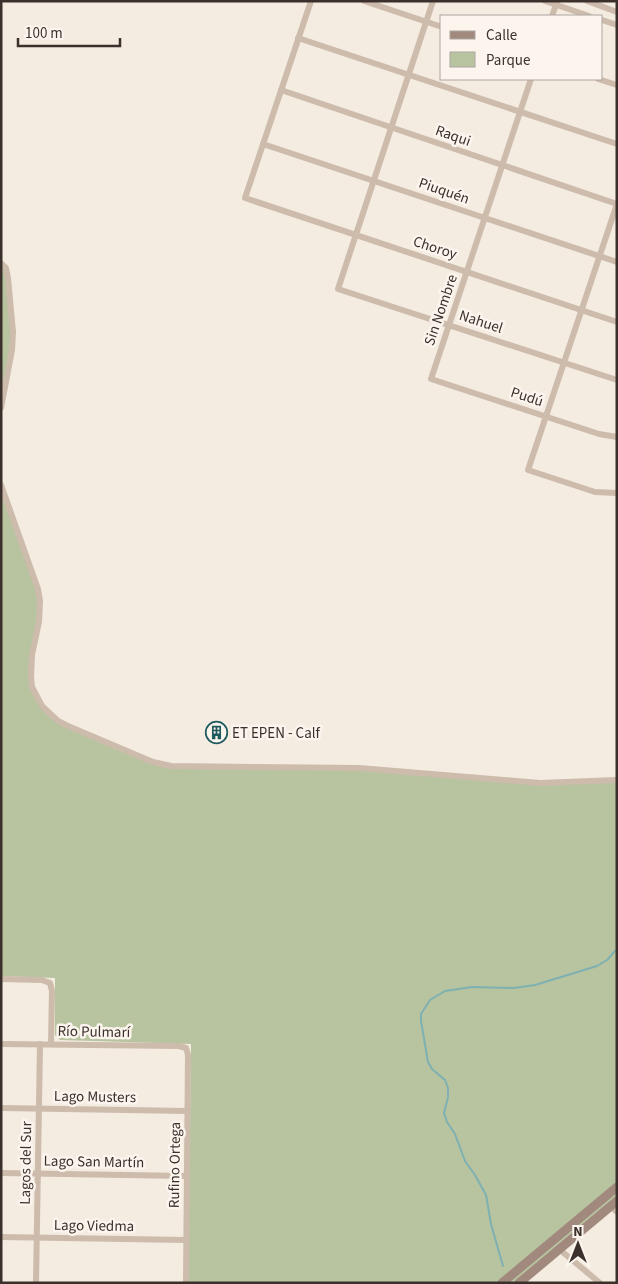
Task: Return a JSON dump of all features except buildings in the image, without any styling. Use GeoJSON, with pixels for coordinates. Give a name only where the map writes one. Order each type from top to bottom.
{"type":"FeatureCollection","features":[{"type":"Feature","properties":{"kind":"main road"},"geometry":{"type":"LineString","coordinates":[[502,1283],[617,1187]]}},
{"type":"Feature","properties":{"kind":"main road"},"geometry":{"type":"LineString","coordinates":[[520,1283],[559,1249],[615,1206]]}},
{"type":"Feature","properties":{"kind":"street"},"geometry":{"type":"LineString","coordinates":[[263,144],[311,1]]}},
{"type":"Feature","properties":{"kind":"street"},"geometry":{"type":"LineString","coordinates":[[364,1],[440,26]]}},
{"type":"Feature","properties":{"kind":"street"},"geometry":{"type":"LineString","coordinates":[[355,235],[433,1]]}},
{"type":"Feature","properties":{"kind":"street"},"geometry":{"type":"LineString","coordinates":[[545,1],[557,3],[587,15]]}},
{"type":"Feature","properties":{"kind":"street"},"geometry":{"type":"LineString","coordinates":[[587,1],[617,12]]}},
{"type":"Feature","properties":{"kind":"street"},"geometry":{"type":"LineString","coordinates":[[552,15],[557,3]]}},
{"type":"Feature","properties":{"kind":"street"},"geometry":{"type":"LineString","coordinates":[[603,20],[617,26]]}},
{"type":"Feature","properties":{"kind":"street"},"geometry":{"type":"LineString","coordinates":[[298,38],[617,144]]}},
{"type":"Feature","properties":{"kind":"street","name":"Sin Nombre"},"geometry":{"type":"LineString","coordinates":[[431,379],[531,80]]}},
{"type":"Feature","properties":{"kind":"street"},"geometry":{"type":"LineString","coordinates":[[601,80],[617,85]]}},
{"type":"Feature","properties":{"kind":"street","name":"Raqui"},"geometry":{"type":"LineString","coordinates":[[281,90],[617,204]]}},
{"type":"Feature","properties":{"kind":"street","name":"Piuquén"},"geometry":{"type":"LineString","coordinates":[[263,144],[617,262]]}},
{"type":"Feature","properties":{"kind":"street","name":"Choroy"},"geometry":{"type":"LineString","coordinates":[[263,144],[245,198],[617,322]]}},
{"type":"Feature","properties":{"kind":"street"},"geometry":{"type":"LineString","coordinates":[[617,204],[528,470],[596,492],[617,493]]}},
{"type":"Feature","properties":{"kind":"street","name":"Nahuel"},"geometry":{"type":"LineString","coordinates":[[355,235],[338,289],[617,380]]}},
{"type":"Feature","properties":{"kind":"street"},"geometry":{"type":"LineString","coordinates":[[1,263],[6,268],[8,278],[12,332],[12,350],[1,408]]}},
{"type":"Feature","properties":{"kind":"street","name":"Pudú"},"geometry":{"type":"LineString","coordinates":[[431,379],[599,434],[617,437]]}},
{"type":"Feature","properties":{"kind":"street"},"geometry":{"type":"LineString","coordinates":[[1,485],[38,589],[40,612],[38,632],[31,660],[32,687],[42,706],[49,714],[68,726],[153,762],[171,766],[359,768],[546,784],[617,780]]}},
{"type":"Feature","properties":{"kind":"street"},"geometry":{"type":"LineString","coordinates":[[1,979],[42,980],[50,983],[52,991],[51,1044]]}},
{"type":"Feature","properties":{"kind":"street","name":"Río Pulmarí"},"geometry":{"type":"LineString","coordinates":[[1,1044],[179,1046],[186,1048]]}},
{"type":"Feature","properties":{"kind":"street","name":"Lagos del Sur"},"geometry":{"type":"LineString","coordinates":[[36,1283],[40,1044]]}},
{"type":"Feature","properties":{"kind":"street","name":"Rufino Ortega"},"geometry":{"type":"LineString","coordinates":[[186,1048],[188,1056],[186,1283]]}},
{"type":"Feature","properties":{"kind":"street","name":"Lago Musters"},"geometry":{"type":"LineString","coordinates":[[1,1108],[188,1111]]}},
{"type":"Feature","properties":{"kind":"street","name":"Lago San Martín"},"geometry":{"type":"LineString","coordinates":[[1,1173],[187,1176]]}},
{"type":"Feature","properties":{"kind":"street","name":"Lago Viedma"},"geometry":{"type":"LineString","coordinates":[[1,1237],[186,1240]]}},
{"type":"Feature","properties":{"kind":"street"},"geometry":{"type":"LineString","coordinates":[[559,1249],[600,1283]]}},
{"type":"Feature","properties":{"kind":"green space"},"geometry":{"type":"Polygon","coordinates":[[[1,263],[6,268],[13,332],[1,408],[1,263]]]}},
{"type":"Feature","properties":{"kind":"green space"},"geometry":{"type":"Polygon","coordinates":[[[1,485],[40,601],[31,666],[36,697],[58,721],[162,764],[359,768],[540,783],[617,780],[617,1182],[496,1283],[188,1283],[191,1044],[60,1040],[55,1035],[55,978],[1,976],[1,485]]]}},
{"type":"Feature","properties":{"kind":"green space"},"geometry":{"type":"Polygon","coordinates":[[[617,1191],[617,1196],[514,1283],[507,1283],[617,1191]]]}},
{"type":"Feature","properties":{"kind":"waterway"},"geometry":{"type":"LineString","coordinates":[[503,1266],[491,1224],[486,1195],[465,1161],[455,1134],[447,1122],[444,1113],[448,1088],[445,1080],[432,1069],[428,1062],[421,1014],[430,1000],[445,991],[472,987],[514,988],[535,985],[597,966],[607,960],[615,951]]}},
{"type":"Feature","properties":{"kind":"place","name":"ET EPEN - Calf"},"geometry":{"type":"Point","coordinates":[216,733]}}]}
